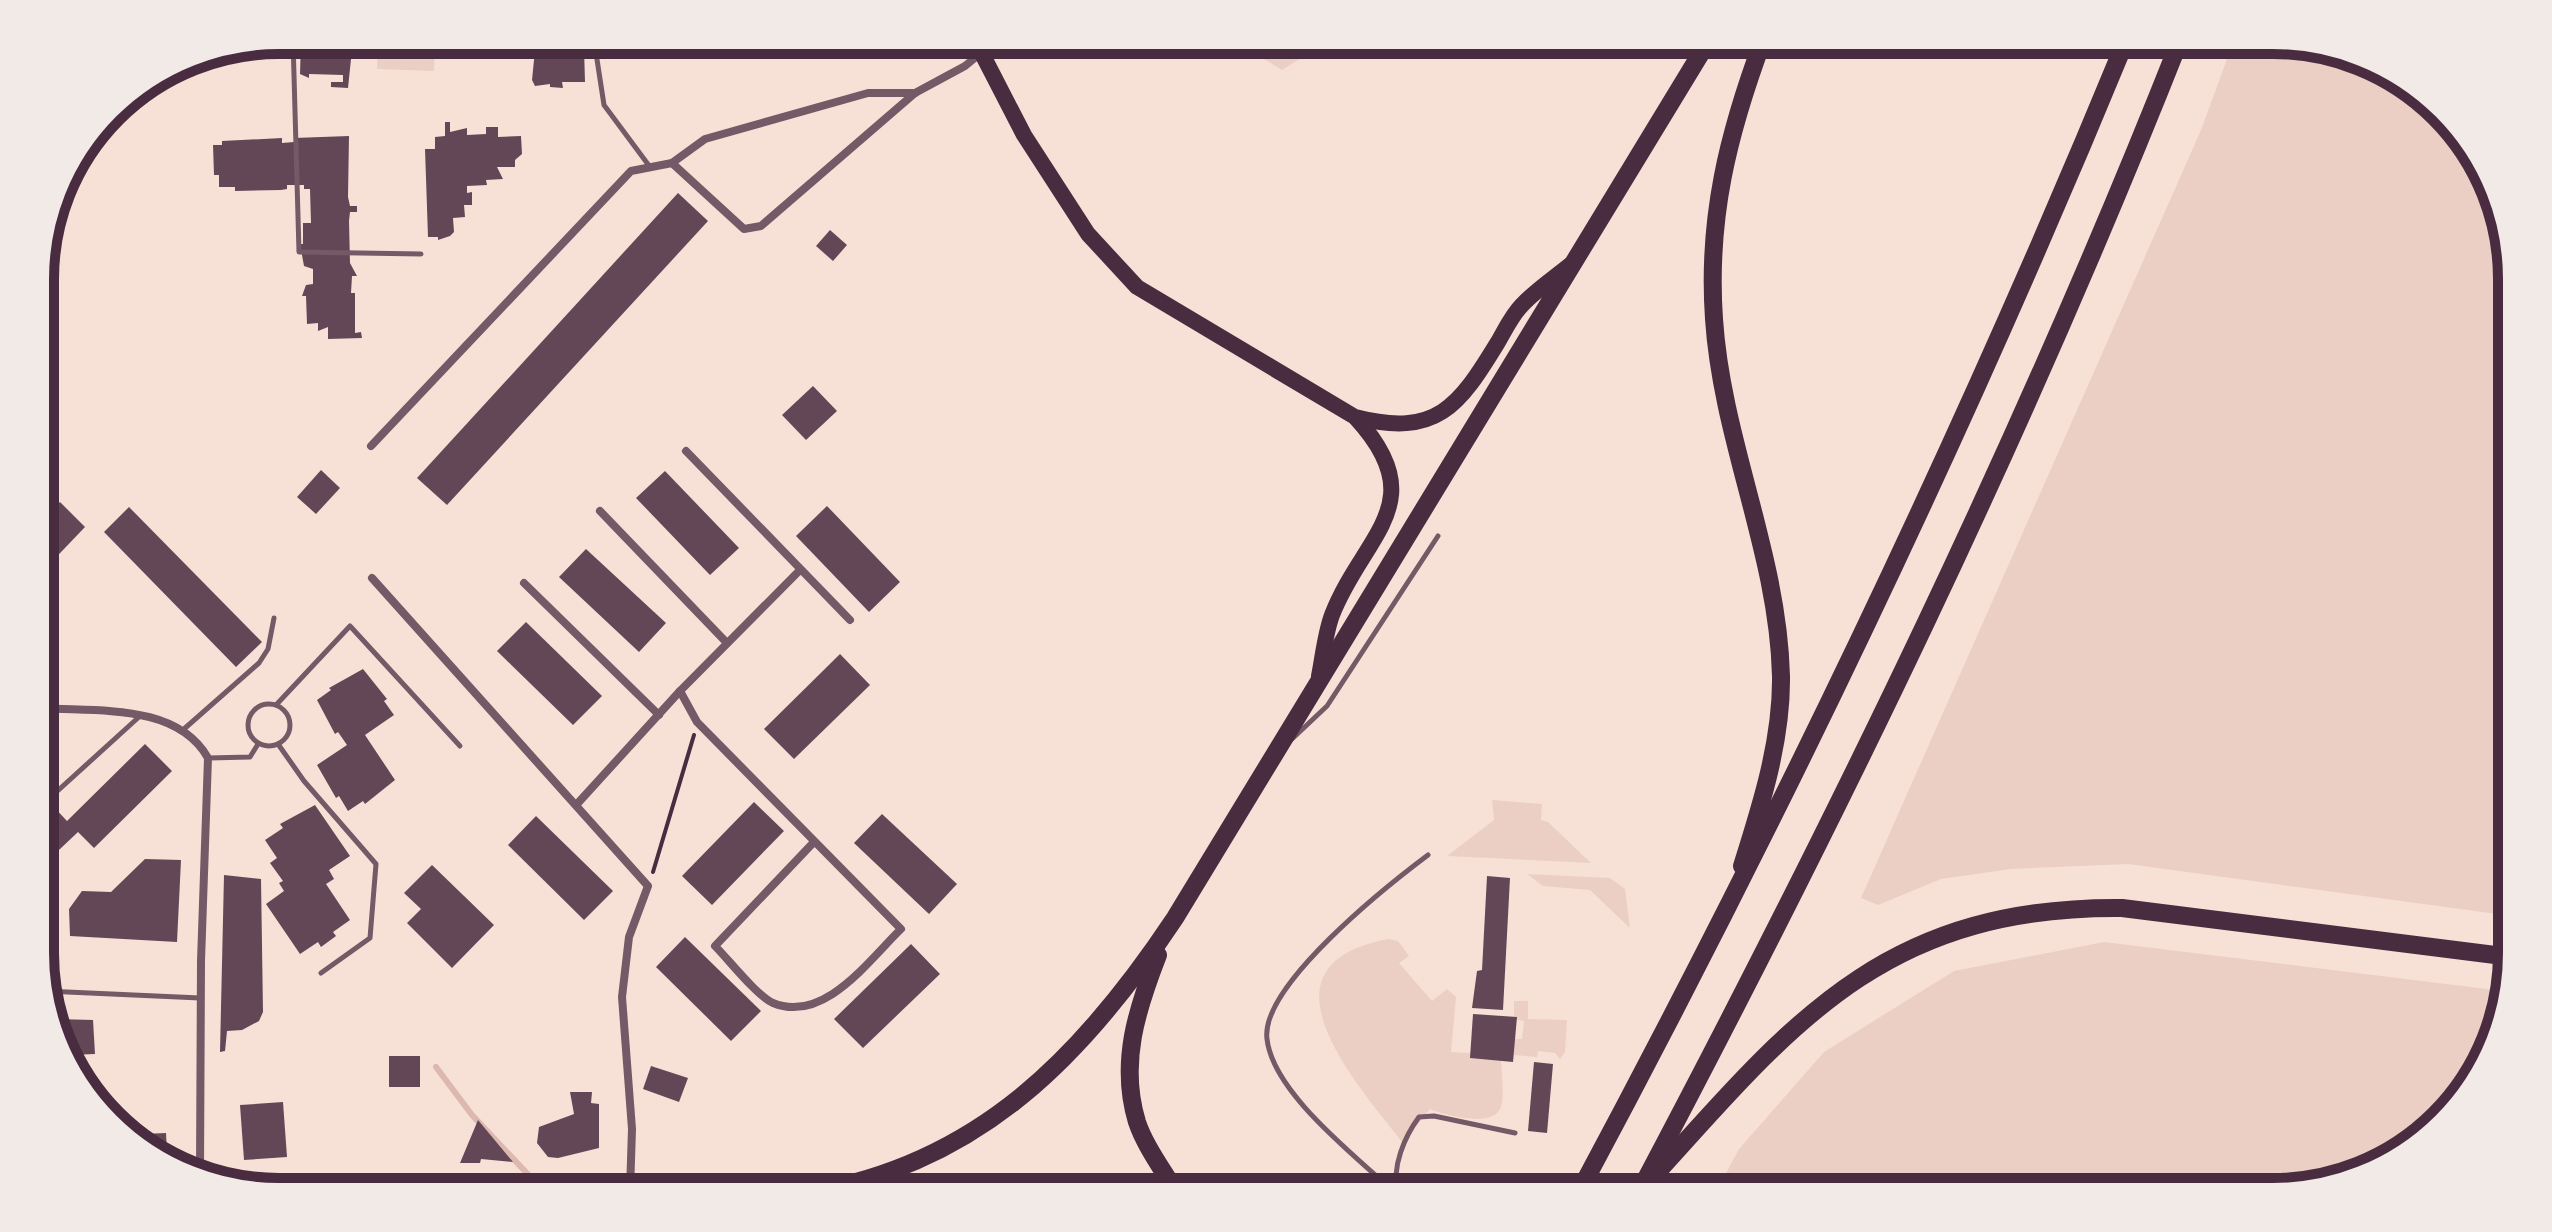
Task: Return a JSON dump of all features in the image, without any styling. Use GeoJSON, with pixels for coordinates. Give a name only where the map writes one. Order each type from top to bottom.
{"type":"FeatureCollection","features":[{"type":"Feature","properties":{"kind":"main road"},"geometry":{"type":"LineString","coordinates":[[983,54],[1024,135],[1088,234],[1137,287],[1355,417],[1382,424],[1417,421],[1451,408],[1470,388],[1520,306],[1578,259]]}},
{"type":"Feature","properties":{"kind":"main road"},"geometry":{"type":"LineString","coordinates":[[868,1178],[931,1156],[1005,1110],[1054,1071],[1081,1042],[1169,926],[1701,54]]}},
{"type":"Feature","properties":{"kind":"main road"},"geometry":{"type":"LineString","coordinates":[[1707,953],[1756,824],[1776,728],[1781,680],[1774,600],[1729,421],[1719,371],[1713,304],[1714,222],[1722,168],[1759,54]]}},
{"type":"Feature","properties":{"kind":"main road"},"geometry":{"type":"LineString","coordinates":[[1586,1178],[1707,953],[1935,482],[2052,220],[2120,54]]}},
{"type":"Feature","properties":{"kind":"main road"},"geometry":{"type":"LineString","coordinates":[[1646,1178],[1874,738],[2071,304],[2174,54]]}},
{"type":"Feature","properties":{"kind":"main road"},"geometry":{"type":"LineString","coordinates":[[1318,680],[1332,615],[1380,530],[1391,498],[1389,464],[1382,449],[1355,417]]}},
{"type":"Feature","properties":{"kind":"main road"},"geometry":{"type":"LineString","coordinates":[[1652,1178],[1763,1055],[1833,994],[1918,946],[1992,920],[2066,907],[2122,908],[2498,955]]}},
{"type":"Feature","properties":{"kind":"main road"},"geometry":{"type":"LineString","coordinates":[[1168,1178],[1138,1123],[1129,1075],[1129,1051],[1136,1012],[1169,926]]}},
{"type":"Feature","properties":{"kind":"street"},"geometry":{"type":"LineString","coordinates":[[672,163],[744,229],[761,226],[915,93],[968,54]]}},
{"type":"Feature","properties":{"kind":"street"},"geometry":{"type":"LineString","coordinates":[[371,446],[631,171],[672,163],[705,139],[868,93],[915,93]]}},
{"type":"Feature","properties":{"kind":"street"},"geometry":{"type":"LineString","coordinates":[[686,451],[799,571],[850,620]]}},
{"type":"Feature","properties":{"kind":"street"},"geometry":{"type":"LineString","coordinates":[[600,511],[727,643]]}},
{"type":"Feature","properties":{"kind":"street"},"geometry":{"type":"LineString","coordinates":[[578,803],[680,691],[799,571]]}},
{"type":"Feature","properties":{"kind":"street"},"geometry":{"type":"LineString","coordinates":[[372,578],[578,803],[648,886],[629,937],[622,997],[632,1129],[631,1178]]}},
{"type":"Feature","properties":{"kind":"street"},"geometry":{"type":"LineString","coordinates":[[524,583],[659,715]]}},
{"type":"Feature","properties":{"kind":"street"},"geometry":{"type":"LineString","coordinates":[[680,691],[697,722],[901,929],[833,995],[803,1008],[772,1003],[715,946],[813,843]]}},
{"type":"Feature","properties":{"kind":"street"},"geometry":{"type":"LineString","coordinates":[[54,709],[165,721],[184,729],[198,740],[208,758],[200,1164]]}},
{"type":"Feature","properties":{"kind":"lane"},"geometry":{"type":"LineString","coordinates":[[293,54],[299,252],[421,254]]}},
{"type":"Feature","properties":{"kind":"lane"},"geometry":{"type":"LineString","coordinates":[[596,54],[604,105],[650,168]]}},
{"type":"Feature","properties":{"kind":"lane"},"geometry":{"type":"LineString","coordinates":[[1270,760],[1327,706],[1438,536]]}},
{"type":"Feature","properties":{"kind":"lane"},"geometry":{"type":"LineString","coordinates":[[184,729],[259,663],[268,649],[274,618]]}},
{"type":"Feature","properties":{"kind":"lane"},"geometry":{"type":"LineString","coordinates":[[276,705],[350,626],[460,746]]}},
{"type":"Feature","properties":{"kind":"lane"},"geometry":{"type":"LineString","coordinates":[[258,744],[249,733],[251,713],[262,705],[276,705],[287,714],[290,728],[278,744]]}},
{"type":"Feature","properties":{"kind":"lane"},"geometry":{"type":"LineString","coordinates":[[54,794],[140,716]]}},
{"type":"Feature","properties":{"kind":"lane"},"geometry":{"type":"LineString","coordinates":[[258,744],[278,744]]}},
{"type":"Feature","properties":{"kind":"lane"},"geometry":{"type":"LineString","coordinates":[[208,758],[250,757],[258,744]]}},
{"type":"Feature","properties":{"kind":"lane"},"geometry":{"type":"LineString","coordinates":[[278,744],[304,781],[376,864],[370,938],[321,973]]}},
{"type":"Feature","properties":{"kind":"lane"},"geometry":{"type":"LineString","coordinates":[[1381,1178],[1314,1116],[1279,1072],[1266,1037],[1277,1002],[1299,971],[1376,894],[1428,855]]}},
{"type":"Feature","properties":{"kind":"lane"},"geometry":{"type":"LineString","coordinates":[[58,992],[201,998]]}},
{"type":"Feature","properties":{"kind":"lane"},"geometry":{"type":"LineString","coordinates":[[1397,1178],[1400,1154],[1407,1134],[1419,1117],[1434,1116],[1515,1133]]}},
{"type":"Feature","properties":{"kind":"path"},"geometry":{"type":"LineString","coordinates":[[648,886],[697,722]]}},
{"type":"Feature","properties":{"kind":"shaded area"},"geometry":{"type":"Polygon","coordinates":[[[378,54],[435,54],[434,71],[377,69],[378,54]]]}},
{"type":"Feature","properties":{"kind":"shaded area"},"geometry":{"type":"Polygon","coordinates":[[[1256,54],[1308,54],[1282,70],[1256,54]]]}},
{"type":"Feature","properties":{"kind":"shaded area"},"geometry":{"type":"Polygon","coordinates":[[[2229,54],[2288,54],[2317,58],[2359,71],[2410,100],[2452,142],[2481,193],[2496,249],[2498,279],[2498,914],[2128,864],[2011,869],[1941,879],[1878,905],[1861,898],[2201,130],[2229,54]]]}},
{"type":"Feature","properties":{"kind":"shaded area"},"geometry":{"type":"Polygon","coordinates":[[[1492,800],[1542,804],[1541,820],[1548,822],[1591,863],[1447,856],[1494,820],[1492,800]]]}},
{"type":"Feature","properties":{"kind":"shaded area"},"geometry":{"type":"Polygon","coordinates":[[[1527,874],[1610,878],[1625,889],[1630,928],[1590,890],[1543,886],[1527,874]]]}},
{"type":"Feature","properties":{"kind":"shaded area"},"geometry":{"type":"Polygon","coordinates":[[[1389,939],[1398,941],[1409,956],[1399,963],[1432,1001],[1447,989],[1456,997],[1451,1052],[1501,1055],[1503,1095],[1496,1114],[1479,1119],[1430,1109],[1403,1143],[1341,1058],[1326,1028],[1319,998],[1325,973],[1347,952],[1389,939]]]}},
{"type":"Feature","properties":{"kind":"shaded area"},"geometry":{"type":"Polygon","coordinates":[[[2104,942],[2495,990],[2481,1039],[2468,1066],[2442,1101],[2398,1140],[2373,1155],[2317,1174],[2288,1178],[1723,1178],[1739,1149],[1824,1052],[1954,971],[2104,942]]]}},
{"type":"Feature","properties":{"kind":"shaded area"},"geometry":{"type":"Polygon","coordinates":[[[1514,1001],[1528,1001],[1528,1019],[1567,1020],[1565,1052],[1560,1059],[1555,1053],[1538,1051],[1537,1057],[1512,1055],[1513,1039],[1522,1039],[1524,1021],[1514,1019],[1514,1001]]]}},
{"type":"Feature","properties":{"kind":"building"},"geometry":{"type":"Polygon","coordinates":[[[301,54],[352,54],[348,88],[331,87],[331,82],[343,82],[343,75],[309,74],[309,78],[300,74],[301,54]]]}},
{"type":"Feature","properties":{"kind":"building"},"geometry":{"type":"Polygon","coordinates":[[[535,54],[584,54],[585,82],[562,82],[563,88],[550,87],[550,84],[535,86],[532,80],[535,54]]]}},
{"type":"Feature","properties":{"kind":"building"},"geometry":{"type":"Polygon","coordinates":[[[445,122],[450,122],[450,132],[467,128],[467,135],[486,134],[486,127],[498,127],[498,137],[521,136],[522,154],[515,160],[515,167],[497,167],[503,179],[486,180],[487,185],[467,186],[467,193],[472,192],[472,205],[464,205],[465,217],[453,218],[454,232],[438,240],[438,237],[428,237],[425,149],[435,149],[435,137],[445,136],[445,122]]]}},
{"type":"Feature","properties":{"kind":"building"},"geometry":{"type":"Polygon","coordinates":[[[349,136],[348,197],[350,206],[357,206],[357,212],[350,212],[349,221],[350,263],[357,276],[352,276],[351,293],[355,293],[355,333],[361,332],[362,338],[328,339],[328,327],[318,331],[318,323],[307,324],[306,296],[302,296],[306,285],[313,284],[313,269],[304,266],[300,244],[303,244],[303,223],[311,223],[310,189],[304,189],[304,185],[287,185],[287,189],[281,190],[235,191],[235,187],[219,187],[219,175],[214,175],[213,145],[222,145],[222,141],[282,138],[282,143],[294,142],[294,138],[349,136]]]}},
{"type":"Feature","properties":{"kind":"building"},"geometry":{"type":"Polygon","coordinates":[[[678,193],[708,221],[447,505],[417,478],[678,193]]]}},
{"type":"Feature","properties":{"kind":"building"},"geometry":{"type":"Polygon","coordinates":[[[830,230],[847,245],[833,261],[816,246],[830,230]]]}},
{"type":"Feature","properties":{"kind":"building"},"geometry":{"type":"Polygon","coordinates":[[[813,386],[837,411],[806,440],[782,415],[813,386]]]}},
{"type":"Feature","properties":{"kind":"building"},"geometry":{"type":"Polygon","coordinates":[[[321,470],[340,488],[316,514],[297,497],[321,470]]]}},
{"type":"Feature","properties":{"kind":"building"},"geometry":{"type":"Polygon","coordinates":[[[665,471],[739,548],[710,575],[636,498],[665,471]]]}},
{"type":"Feature","properties":{"kind":"building"},"geometry":{"type":"Polygon","coordinates":[[[60,502],[85,527],[54,559],[54,508],[60,502]]]}},
{"type":"Feature","properties":{"kind":"building"},"geometry":{"type":"Polygon","coordinates":[[[827,506],[900,582],[869,612],[796,536],[827,506]]]}},
{"type":"Feature","properties":{"kind":"building"},"geometry":{"type":"Polygon","coordinates":[[[129,507],[262,642],[236,667],[104,532],[129,507]]]}},
{"type":"Feature","properties":{"kind":"building"},"geometry":{"type":"Polygon","coordinates":[[[586,549],[666,623],[639,652],[559,577],[586,549]]]}},
{"type":"Feature","properties":{"kind":"building"},"geometry":{"type":"Polygon","coordinates":[[[526,622],[602,696],[573,725],[497,651],[526,622]]]}},
{"type":"Feature","properties":{"kind":"building"},"geometry":{"type":"Polygon","coordinates":[[[840,654],[870,685],[794,759],[764,729],[840,654]]]}},
{"type":"Feature","properties":{"kind":"building"},"geometry":{"type":"Polygon","coordinates":[[[363,669],[387,699],[384,701],[394,715],[365,735],[395,780],[365,804],[363,801],[348,811],[339,796],[336,798],[317,765],[347,745],[338,732],[335,734],[317,700],[331,690],[329,688],[363,669]]]}},
{"type":"Feature","properties":{"kind":"building"},"geometry":{"type":"Polygon","coordinates":[[[145,744],[172,771],[94,848],[78,832],[54,855],[54,807],[67,821],[145,744]]]}},
{"type":"Feature","properties":{"kind":"building"},"geometry":{"type":"Polygon","coordinates":[[[754,802],[784,831],[712,905],[682,876],[754,802]]]}},
{"type":"Feature","properties":{"kind":"building"},"geometry":{"type":"Polygon","coordinates":[[[315,805],[350,856],[329,870],[334,879],[326,884],[350,920],[333,932],[336,936],[321,947],[318,942],[300,954],[266,904],[284,891],[279,883],[283,881],[270,863],[277,858],[265,840],[283,828],[280,824],[315,805]]]}},
{"type":"Feature","properties":{"kind":"building"},"geometry":{"type":"Polygon","coordinates":[[[882,814],[957,884],[929,914],[854,843],[882,814]]]}},
{"type":"Feature","properties":{"kind":"building"},"geometry":{"type":"Polygon","coordinates":[[[536,816],[613,891],[584,920],[508,845],[536,816]]]}},
{"type":"Feature","properties":{"kind":"building"},"geometry":{"type":"Polygon","coordinates":[[[145,859],[181,860],[177,942],[70,936],[69,909],[82,891],[111,892],[145,859]]]}},
{"type":"Feature","properties":{"kind":"building"},"geometry":{"type":"Polygon","coordinates":[[[432,865],[494,925],[452,968],[407,923],[421,909],[404,893],[432,865]]]}},
{"type":"Feature","properties":{"kind":"building"},"geometry":{"type":"Polygon","coordinates":[[[224,875],[261,879],[263,1012],[259,1021],[242,1030],[227,1031],[225,1051],[220,1052],[224,875]]]}},
{"type":"Feature","properties":{"kind":"building"},"geometry":{"type":"Polygon","coordinates":[[[1487,876],[1510,878],[1503,1010],[1472,1008],[1477,971],[1482,970],[1487,876]]]}},
{"type":"Feature","properties":{"kind":"building"},"geometry":{"type":"Polygon","coordinates":[[[685,937],[761,1011],[731,1041],[656,967],[685,937]]]}},
{"type":"Feature","properties":{"kind":"building"},"geometry":{"type":"Polygon","coordinates":[[[911,944],[940,974],[863,1048],[834,1019],[911,944]]]}},
{"type":"Feature","properties":{"kind":"building"},"geometry":{"type":"Polygon","coordinates":[[[1473,1014],[1517,1017],[1513,1062],[1470,1058],[1473,1014]]]}},
{"type":"Feature","properties":{"kind":"building"},"geometry":{"type":"Polygon","coordinates":[[[65,1019],[93,1020],[95,1054],[79,1055],[65,1019]]]}},
{"type":"Feature","properties":{"kind":"building"},"geometry":{"type":"Polygon","coordinates":[[[389,1056],[420,1056],[420,1087],[389,1087],[389,1056]]]}},
{"type":"Feature","properties":{"kind":"building"},"geometry":{"type":"Polygon","coordinates":[[[1534,1062],[1553,1064],[1547,1133],[1528,1131],[1534,1062]]]}},
{"type":"Feature","properties":{"kind":"building"},"geometry":{"type":"Polygon","coordinates":[[[651,1066],[688,1078],[679,1102],[643,1089],[651,1066]]]}},
{"type":"Feature","properties":{"kind":"building"},"geometry":{"type":"Polygon","coordinates":[[[570,1092],[592,1092],[591,1103],[599,1104],[599,1148],[558,1158],[548,1157],[537,1143],[539,1127],[574,1114],[570,1092]]]}},
{"type":"Feature","properties":{"kind":"building"},"geometry":{"type":"Polygon","coordinates":[[[283,1102],[287,1157],[244,1160],[240,1105],[283,1102]]]}},
{"type":"Feature","properties":{"kind":"building"},"geometry":{"type":"Polygon","coordinates":[[[478,1120],[513,1162],[481,1159],[480,1163],[460,1163],[478,1120]]]}},
{"type":"Feature","properties":{"kind":"building"},"geometry":{"type":"Polygon","coordinates":[[[166,1133],[167,1148],[166,1148],[145,1134],[166,1133]]]}},
{"type":"Feature","properties":{"kind":"waterway"},"geometry":{"type":"LineString","coordinates":[[436,1067],[472,1115],[531,1178]]}}]}
